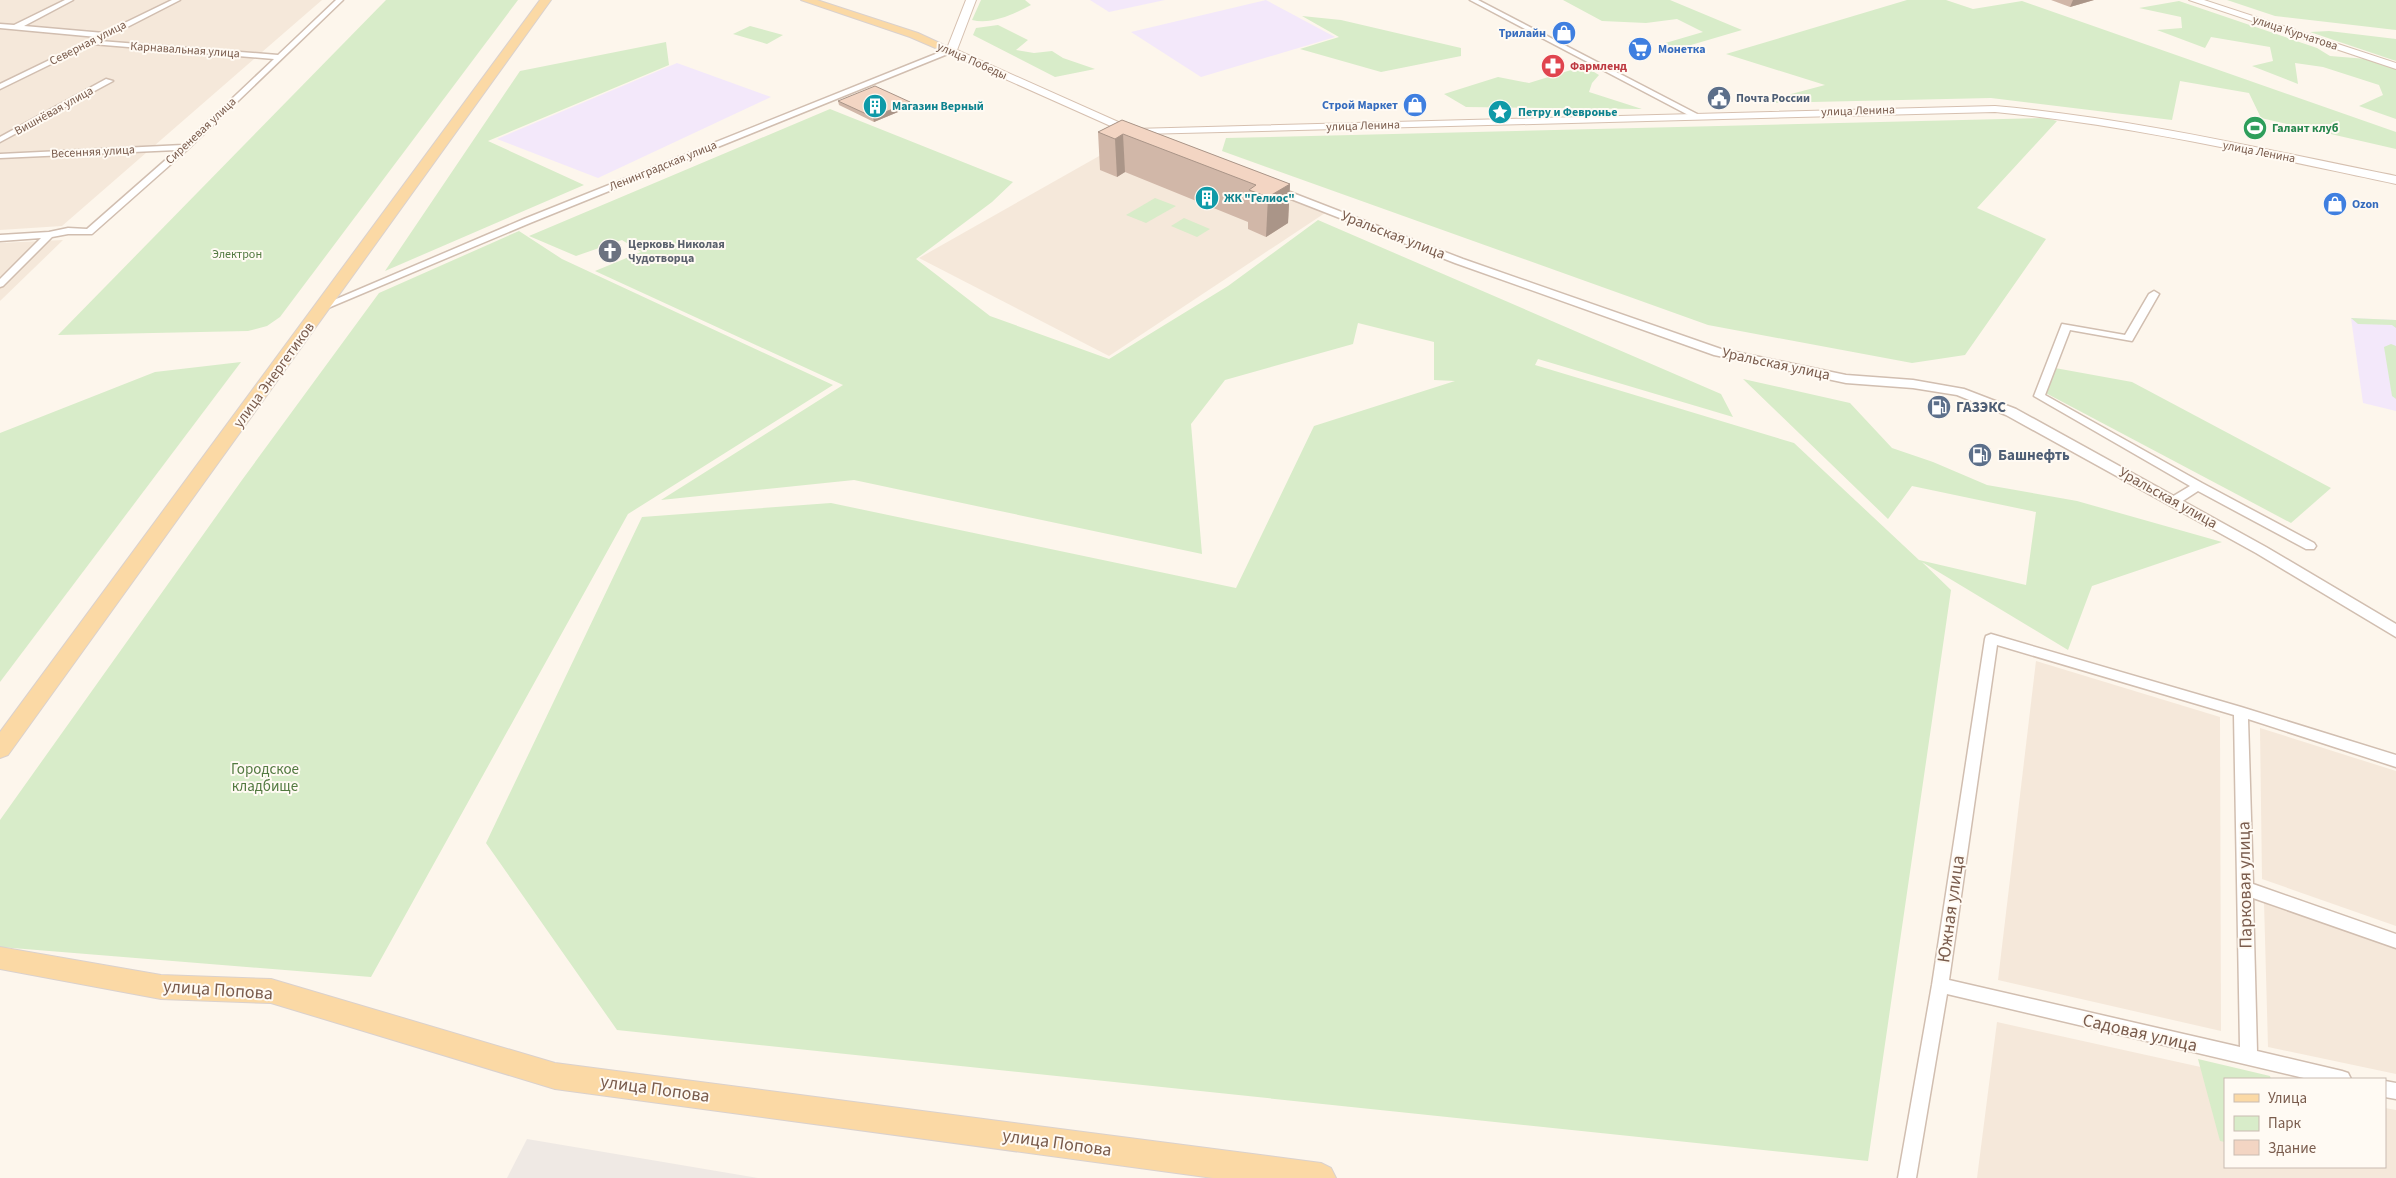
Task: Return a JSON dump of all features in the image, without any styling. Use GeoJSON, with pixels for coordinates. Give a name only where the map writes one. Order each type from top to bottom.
{"type":"FeatureCollection","features":[{"type":"Feature","properties":{"kind":"main road","name":"улица Энергетиков"},"geometry":{"type":"LineString","coordinates":[[0,749],[325,306],[546,0]]}},
{"type":"Feature","properties":{"kind":"main road","name":"улица Победы"},"geometry":{"type":"LineString","coordinates":[[806,0],[914,35],[1133,134]]}},
{"type":"Feature","properties":{"kind":"main road"},"geometry":{"type":"LineString","coordinates":[[951,51],[971,0]]}},
{"type":"Feature","properties":{"kind":"main road","name":"улица Курчатова"},"geometry":{"type":"LineString","coordinates":[[2194,0],[2396,65]]}},
{"type":"Feature","properties":{"kind":"main road","name":"улица Ленина"},"geometry":{"type":"LineString","coordinates":[[1133,134],[1141,131],[1964,108],[2020,110],[2108,123],[2396,180]]}},
{"type":"Feature","properties":{"kind":"main road","name":"улица Попова"},"geometry":{"type":"LineString","coordinates":[[0,958],[161,986],[272,992],[555,1076],[1321,1178]]}},
{"type":"Feature","properties":{"kind":"street"},"geometry":{"type":"LineString","coordinates":[[0,34],[70,0]]}},
{"type":"Feature","properties":{"kind":"street","name":"Северная улица"},"geometry":{"type":"LineString","coordinates":[[0,87],[177,0]]}},
{"type":"Feature","properties":{"kind":"street","name":"Сиреневая улица"},"geometry":{"type":"LineString","coordinates":[[0,238],[49,235],[68,231],[89,232],[185,148],[340,0]]}},
{"type":"Feature","properties":{"kind":"street"},"geometry":{"type":"LineString","coordinates":[[1473,0],[1697,116]]}},
{"type":"Feature","properties":{"kind":"street"},"geometry":{"type":"LineString","coordinates":[[0,26],[103,35]]}},
{"type":"Feature","properties":{"kind":"street","name":"Карнавальная улица"},"geometry":{"type":"LineString","coordinates":[[90,42],[279,57]]}},
{"type":"Feature","properties":{"kind":"street","name":"Ленинградская улица"},"geometry":{"type":"LineString","coordinates":[[325,306],[527,221],[951,51]]}},
{"type":"Feature","properties":{"kind":"street","name":"Вишнёвая улица"},"geometry":{"type":"LineString","coordinates":[[0,140],[109,81]]}},
{"type":"Feature","properties":{"kind":"street"},"geometry":{"type":"LineString","coordinates":[[1133,134],[1161,144]]}},
{"type":"Feature","properties":{"kind":"street","name":"Весенняя улица"},"geometry":{"type":"LineString","coordinates":[[0,156],[185,148]]}},
{"type":"Feature","properties":{"kind":"street","name":"Уральская улица"},"geometry":{"type":"LineString","coordinates":[[1261,184],[1459,261],[1718,352],[1846,379],[1913,384],[1960,392],[2010,412],[2174,501],[2396,631]]}},
{"type":"Feature","properties":{"kind":"street"},"geometry":{"type":"LineString","coordinates":[[0,284],[49,235]]}},
{"type":"Feature","properties":{"kind":"street"},"geometry":{"type":"LineString","coordinates":[[2154,294],[2128,339],[2066,326],[2039,396],[2198,486],[2310,546]]}},
{"type":"Feature","properties":{"kind":"street"},"geometry":{"type":"LineString","coordinates":[[2174,501],[2198,486]]}},
{"type":"Feature","properties":{"kind":"street","name":"Южная улица"},"geometry":{"type":"LineString","coordinates":[[1907,1178],[1940,985],[1991,639],[2241,712]]}},
{"type":"Feature","properties":{"kind":"street"},"geometry":{"type":"LineString","coordinates":[[2241,712],[2396,761]]}},
{"type":"Feature","properties":{"kind":"street","name":"Парковая улица"},"geometry":{"type":"LineString","coordinates":[[2241,712],[2249,1058]]}},
{"type":"Feature","properties":{"kind":"street"},"geometry":{"type":"LineString","coordinates":[[2244,888],[2396,941]]}},
{"type":"Feature","properties":{"kind":"street","name":"Садовая улица"},"geometry":{"type":"LineString","coordinates":[[1940,985],[2338,1078]]}},
{"type":"Feature","properties":{"kind":"shaded area"},"geometry":{"type":"Polygon","coordinates":[[[0,0],[322,0],[62,226],[0,230],[0,0]]]}},
{"type":"Feature","properties":{"kind":"shaded area"},"geometry":{"type":"Polygon","coordinates":[[[1090,0],[1165,0],[1109,12],[1090,0]]]}},
{"type":"Feature","properties":{"kind":"shaded area"},"geometry":{"type":"Polygon","coordinates":[[[1266,0],[1335,37],[1201,77],[1131,32],[1266,0]]]}},
{"type":"Feature","properties":{"kind":"shaded area"},"geometry":{"type":"Polygon","coordinates":[[[677,63],[771,97],[598,178],[497,139],[677,63]]]}},
{"type":"Feature","properties":{"kind":"shaded area"},"geometry":{"type":"Polygon","coordinates":[[[1131,138],[1325,213],[1109,356],[919,258],[1131,138]]]}},
{"type":"Feature","properties":{"kind":"shaded area"},"geometry":{"type":"Polygon","coordinates":[[[63,240],[0,301],[0,243],[63,240]]]}},
{"type":"Feature","properties":{"kind":"shaded area"},"geometry":{"type":"Polygon","coordinates":[[[2351,318],[2396,320],[2396,411],[2363,403],[2351,318]]]}},
{"type":"Feature","properties":{"kind":"shaded area"},"geometry":{"type":"Polygon","coordinates":[[[2036,661],[2220,717],[2221,1031],[1998,980],[2036,661]]]}},
{"type":"Feature","properties":{"kind":"shaded area"},"geometry":{"type":"Polygon","coordinates":[[[2260,728],[2396,771],[2396,926],[2262,879],[2260,728]]]}},
{"type":"Feature","properties":{"kind":"shaded area"},"geometry":{"type":"Polygon","coordinates":[[[2264,902],[2396,949],[2396,1074],[2268,1047],[2264,902]]]}},
{"type":"Feature","properties":{"kind":"shaded area"},"geometry":{"type":"Polygon","coordinates":[[[1997,1022],[2250,1078],[2224,1078],[2224,1168],[2386,1168],[2386,1108],[2396,1110],[2396,1178],[1977,1178],[1997,1022]]]}},
{"type":"Feature","properties":{"kind":"shaded area"},"geometry":{"type":"Polygon","coordinates":[[[527,1139],[758,1178],[507,1178],[527,1139]]]}},
{"type":"Feature","properties":{"kind":"green space","name":"Электрон"},"geometry":{"type":"Polygon","coordinates":[[[386,0],[518,0],[280,317],[267,326],[248,331],[58,335],[386,0]]]}},
{"type":"Feature","properties":{"kind":"green space"},"geometry":{"type":"Polygon","coordinates":[[[981,0],[1025,0],[1031,5],[995,20],[972,20],[981,0]]]}},
{"type":"Feature","properties":{"kind":"green space"},"geometry":{"type":"Polygon","coordinates":[[[1563,0],[1670,0],[1742,30],[1674,50],[1662,44],[1703,32],[1677,19],[1646,23],[1602,21],[1563,0]]]}},
{"type":"Feature","properties":{"kind":"green space"},"geometry":{"type":"Polygon","coordinates":[[[1907,0],[1946,0],[1973,9],[2022,1],[2396,132],[2396,149],[2261,118],[2249,93],[2180,81],[2172,120],[1991,98],[1771,103],[1765,101],[1825,85],[1726,54],[1907,0]]]}},
{"type":"Feature","properties":{"kind":"green space"},"geometry":{"type":"Polygon","coordinates":[[[2227,0],[2396,0],[2396,30],[2275,16],[2227,0]]]}},
{"type":"Feature","properties":{"kind":"green space"},"geometry":{"type":"Polygon","coordinates":[[[2179,1],[2317,48],[2330,56],[2367,59],[2396,69],[2396,119],[2359,106],[2383,95],[2379,85],[2323,67],[2295,63],[2298,84],[2252,66],[2273,61],[2270,47],[2211,37],[2205,48],[2157,30],[2182,28],[2181,17],[2139,8],[2179,1]]]}},
{"type":"Feature","properties":{"kind":"green space"},"geometry":{"type":"Polygon","coordinates":[[[1302,16],[1341,20],[1461,48],[1461,56],[1381,72],[1300,49],[1339,37],[1302,16]]]}},
{"type":"Feature","properties":{"kind":"green space"},"geometry":{"type":"Polygon","coordinates":[[[998,25],[1028,40],[1016,50],[1034,53],[1052,51],[1063,58],[1095,69],[1055,77],[973,35],[976,28],[998,25]]]}},
{"type":"Feature","properties":{"kind":"green space"},"geometry":{"type":"Polygon","coordinates":[[[750,26],[783,35],[767,44],[733,34],[750,26]]]}},
{"type":"Feature","properties":{"kind":"green space"},"geometry":{"type":"Polygon","coordinates":[[[2329,31],[2396,39],[2396,61],[2310,32],[2329,31]]]}},
{"type":"Feature","properties":{"kind":"green space"},"geometry":{"type":"Polygon","coordinates":[[[666,42],[669,65],[488,141],[584,185],[385,271],[520,71],[666,42]]]}},
{"type":"Feature","properties":{"kind":"green space"},"geometry":{"type":"Polygon","coordinates":[[[1584,66],[1599,75],[1592,83],[1589,92],[1642,109],[1466,107],[1444,94],[1498,77],[1529,83],[1584,66]]]}},
{"type":"Feature","properties":{"kind":"green space"},"geometry":{"type":"Polygon","coordinates":[[[830,109],[1013,182],[992,202],[916,259],[990,316],[1109,359],[1228,286],[1318,220],[1721,394],[1733,417],[1538,359],[1535,365],[1794,443],[1919,560],[2026,585],[2036,512],[1912,486],[1888,519],[1743,379],[1850,403],[1892,448],[1933,462],[1987,485],[2077,501],[2222,542],[2092,586],[2068,650],[1922,562],[1951,590],[1868,1161],[617,1030],[486,843],[642,517],[831,503],[1236,588],[1314,426],[1455,381],[1434,380],[1434,342],[1358,323],[1353,344],[1225,380],[1191,424],[1202,554],[854,480],[661,500],[843,385],[595,271],[641,252],[622,240],[576,256],[529,236],[830,109]]]}},
{"type":"Feature","properties":{"kind":"green space"},"geometry":{"type":"Polygon","coordinates":[[[2046,118],[2057,121],[1977,208],[2046,239],[1965,355],[1912,363],[1708,325],[1222,151],[1226,138],[2046,118]]]}},
{"type":"Feature","properties":{"kind":"green space"},"geometry":{"type":"Polygon","coordinates":[[[1155,198],[1176,206],[1146,223],[1126,215],[1155,198]]]}},
{"type":"Feature","properties":{"kind":"green space"},"geometry":{"type":"Polygon","coordinates":[[[1184,218],[1210,229],[1197,237],[1171,226],[1184,218]]]}},
{"type":"Feature","properties":{"kind":"green space","name":"Городское кладбище"},"geometry":{"type":"Polygon","coordinates":[[[519,231],[562,259],[833,385],[628,514],[371,977],[0,947],[0,820],[242,480],[379,293],[519,231]]]}},
{"type":"Feature","properties":{"kind":"green space"},"geometry":{"type":"Polygon","coordinates":[[[2351,318],[2396,320],[2396,328],[2392,325],[2358,324],[2351,318]]]}},
{"type":"Feature","properties":{"kind":"green space"},"geometry":{"type":"Polygon","coordinates":[[[2391,344],[2396,346],[2396,399],[2392,396],[2384,347],[2391,344]]]}},
{"type":"Feature","properties":{"kind":"green space"},"geometry":{"type":"Polygon","coordinates":[[[241,362],[0,682],[0,433],[155,372],[241,362]]]}},
{"type":"Feature","properties":{"kind":"green space"},"geometry":{"type":"Polygon","coordinates":[[[2055,368],[2132,382],[2331,488],[2291,523],[2040,390],[2055,368]]]}},
{"type":"Feature","properties":{"kind":"green space"},"geometry":{"type":"Polygon","coordinates":[[[2198,1059],[2270,1076],[2271,1078],[2224,1078],[2224,1142],[2220,1141],[2198,1059]]]}},
{"type":"Feature","properties":{"kind":"building","name":"Магазин Верный"},"geometry":{"type":"Polygon","coordinates":[[[875,86],[910,102],[873,117],[838,101],[875,86]]]}},
{"type":"Feature","properties":{"kind":"building"},"geometry":{"type":"Polygon","coordinates":[[[1122,120],[1290,184],[1268,197],[1249,190],[1256,185],[1123,134],[1115,139],[1098,132],[1122,120]]]}},
{"type":"Feature","properties":{"kind":"place","name":"Трилайн"},"geometry":{"type":"Point","coordinates":[1564,33]}},
{"type":"Feature","properties":{"kind":"place","name":"Монетка"},"geometry":{"type":"Point","coordinates":[1640,49]}},
{"type":"Feature","properties":{"kind":"place","name":"Фармленд"},"geometry":{"type":"Point","coordinates":[1553,66]}},
{"type":"Feature","properties":{"kind":"place","name":"Почта России"},"geometry":{"type":"Point","coordinates":[1719,98]}},
{"type":"Feature","properties":{"kind":"place","name":"Строй Маркет"},"geometry":{"type":"Point","coordinates":[1415,105]}},
{"type":"Feature","properties":{"kind":"place","name":"Магазин Верный"},"geometry":{"type":"Point","coordinates":[875,106]}},
{"type":"Feature","properties":{"kind":"place","name":"Петру и Февронье"},"geometry":{"type":"Point","coordinates":[1500,112]}},
{"type":"Feature","properties":{"kind":"place","name":"Галант клуб"},"geometry":{"type":"Point","coordinates":[2255,128]}},
{"type":"Feature","properties":{"kind":"place","name":"ЖК \"Гелиос\""},"geometry":{"type":"Point","coordinates":[1207,198]}},
{"type":"Feature","properties":{"kind":"place","name":"Ozon"},"geometry":{"type":"Point","coordinates":[2335,204]}},
{"type":"Feature","properties":{"kind":"place","name":"Церковь Николая Чудотворца"},"geometry":{"type":"Point","coordinates":[610,251]}},
{"type":"Feature","properties":{"kind":"place","name":"ГАЗЭКС"},"geometry":{"type":"Point","coordinates":[1939,407]}},
{"type":"Feature","properties":{"kind":"place","name":"Башнефть"},"geometry":{"type":"Point","coordinates":[1980,455]}}]}
